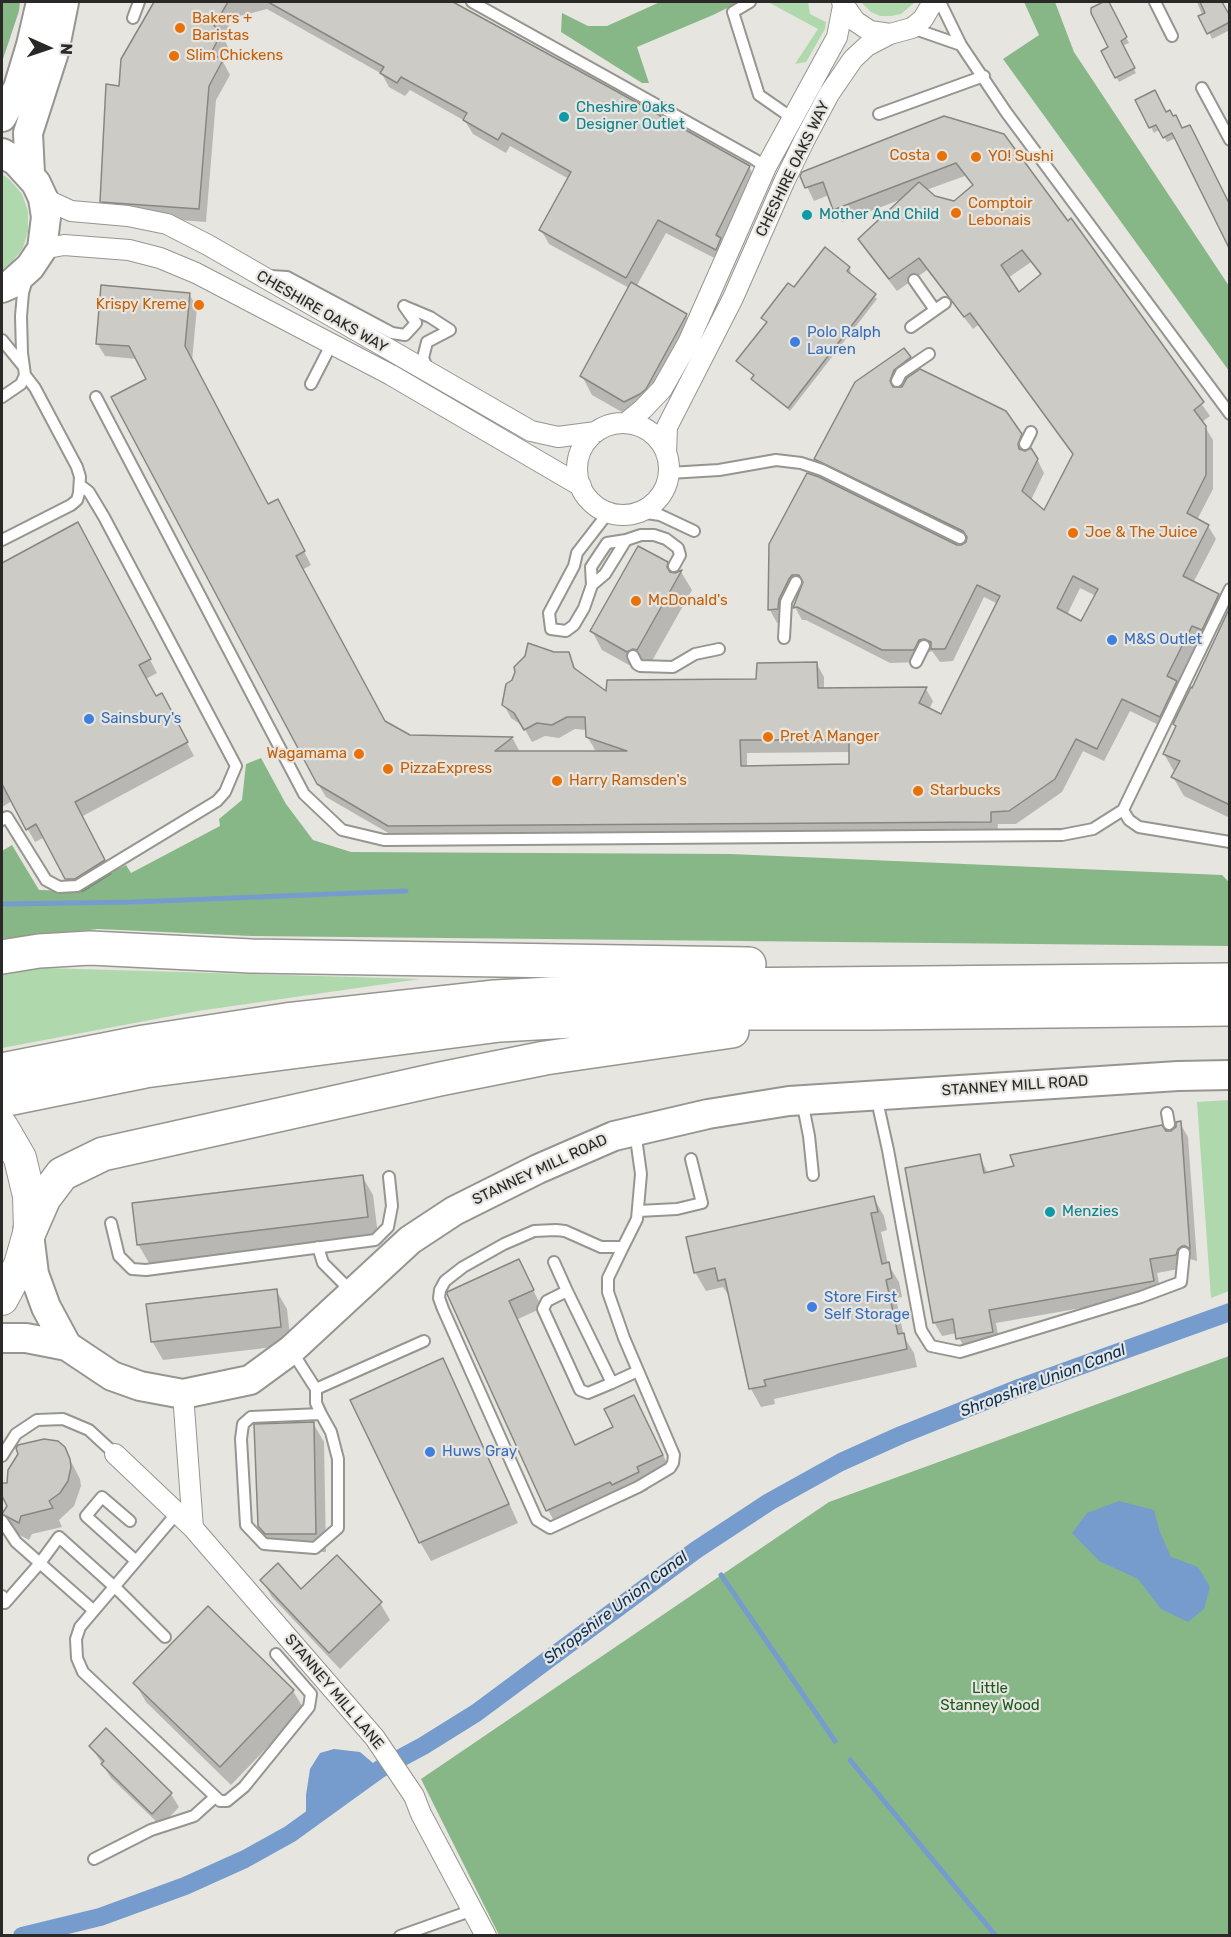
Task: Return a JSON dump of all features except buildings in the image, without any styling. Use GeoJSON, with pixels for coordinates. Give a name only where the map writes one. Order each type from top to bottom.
{"type":"FeatureCollection","features":[{"type":"Feature","properties":{"kind":"highway"},"geometry":{"type":"LineString","coordinates":[[2,957],[39,951],[90,948],[251,956],[847,966],[1038,982]]}},
{"type":"Feature","properties":{"kind":"highway"},"geometry":{"type":"LineString","coordinates":[[15,1082],[144,1042],[286,1020],[495,997],[718,985],[1230,980]]}},
{"type":"Feature","properties":{"kind":"highway"},"geometry":{"type":"LineString","coordinates":[[15,1082],[145,1071],[500,1025],[714,1013],[1230,1009]]}},
{"type":"Feature","properties":{"kind":"highway"},"geometry":{"type":"LineString","coordinates":[[30,1232],[44,1198],[62,1174],[103,1154],[545,1058],[874,1013]]}},
{"type":"Feature","properties":{"kind":"main road"},"geometry":{"type":"LineString","coordinates":[[2,1127],[20,1158],[29,1196],[30,1232],[20,1265],[2,1299]]}},
{"type":"Feature","properties":{"kind":"street"},"geometry":{"type":"LineString","coordinates":[[912,28],[923,19],[933,2]]}},
{"type":"Feature","properties":{"kind":"street"},"geometry":{"type":"LineString","coordinates":[[2,117],[18,88],[31,45],[61,4]]}},
{"type":"Feature","properties":{"kind":"street"},"geometry":{"type":"LineString","coordinates":[[2,288],[10,284],[36,258],[46,217],[37,186],[28,133],[54,52],[61,4]]}},
{"type":"Feature","properties":{"kind":"street","name":"CHESHIRE OAKS WAY"},"geometry":{"type":"LineString","coordinates":[[626,423],[662,389],[688,343],[766,167],[837,37],[842,4]]}},
{"type":"Feature","properties":{"kind":"street"},"geometry":{"type":"LineString","coordinates":[[842,4],[855,21],[870,31],[890,34]]}},
{"type":"Feature","properties":{"kind":"street","name":"CHESHIRE OAKS WAY"},"geometry":{"type":"LineString","coordinates":[[668,463],[667,427],[733,298],[784,182],[829,94],[853,59],[867,46],[890,34],[912,28]]}},
{"type":"Feature","properties":{"kind":"street"},"geometry":{"type":"LineString","coordinates":[[2,153],[16,160],[37,186]]}},
{"type":"Feature","properties":{"kind":"street","name":"CHESHIRE OAKS WAY"},"geometry":{"type":"LineString","coordinates":[[37,186],[71,211],[128,216],[167,224],[208,245],[531,430],[558,437],[596,432]]}},
{"type":"Feature","properties":{"kind":"street","name":"CHESHIRE OAKS WAY"},"geometry":{"type":"LineString","coordinates":[[36,258],[64,245],[129,250],[160,258],[196,273],[332,343],[580,486]]}},
{"type":"Feature","properties":{"kind":"street"},"geometry":{"type":"LineString","coordinates":[[626,423],[642,427],[655,435],[668,463],[666,488],[658,500],[640,512],[619,515],[608,513],[591,502],[580,486],[578,463],[582,448],[596,432],[608,426],[626,423]]}},
{"type":"Feature","properties":{"kind":"street","name":"STANNEY MILL ROAD"},"geometry":{"type":"LineString","coordinates":[[2,1338],[26,1338],[67,1346],[112,1376],[140,1386],[183,1394],[250,1380],[291,1350],[410,1240],[454,1211],[614,1136],[708,1114],[802,1100],[1178,1076],[1230,1075]]}},
{"type":"Feature","properties":{"kind":"street","name":"STANNEY MILL ROAD"},"geometry":{"type":"LineString","coordinates":[[30,1232],[34,1274],[46,1307],[67,1346]]}},
{"type":"Feature","properties":{"kind":"street"},"geometry":{"type":"LineString","coordinates":[[183,1394],[193,1528]]}},
{"type":"Feature","properties":{"kind":"street","name":"STANNEY MILL LANE"},"geometry":{"type":"LineString","coordinates":[[115,1454],[193,1528],[375,1738],[414,1796],[421,1814],[486,1935]]}},
{"type":"Feature","properties":{"kind":"lane"},"geometry":{"type":"LineString","coordinates":[[133,18],[139,2]]}},
{"type":"Feature","properties":{"kind":"lane"},"geometry":{"type":"LineString","coordinates":[[472,2],[766,167]]}},
{"type":"Feature","properties":{"kind":"lane"},"geometry":{"type":"LineString","coordinates":[[750,2],[733,12],[759,95],[792,118]]}},
{"type":"Feature","properties":{"kind":"lane"},"geometry":{"type":"LineString","coordinates":[[940,2],[962,45],[1006,112],[1230,414]]}},
{"type":"Feature","properties":{"kind":"lane"},"geometry":{"type":"LineString","coordinates":[[1155,2],[1172,36]]}},
{"type":"Feature","properties":{"kind":"lane"},"geometry":{"type":"LineString","coordinates":[[912,28],[962,45]]}},
{"type":"Feature","properties":{"kind":"lane"},"geometry":{"type":"LineString","coordinates":[[879,114],[984,76]]}},
{"type":"Feature","properties":{"kind":"lane"},"geometry":{"type":"LineString","coordinates":[[1202,88],[1230,140]]}},
{"type":"Feature","properties":{"kind":"lane"},"geometry":{"type":"LineString","coordinates":[[2,397],[21,384],[25,371],[21,315],[22,293],[36,258]]}},
{"type":"Feature","properties":{"kind":"lane"},"geometry":{"type":"LineString","coordinates":[[257,275],[287,277],[392,333],[405,335],[416,323],[404,306],[430,317],[450,330],[427,342],[423,358],[429,373]]}},
{"type":"Feature","properties":{"kind":"lane"},"geometry":{"type":"LineString","coordinates":[[915,280],[935,310]]}},
{"type":"Feature","properties":{"kind":"lane"},"geometry":{"type":"LineString","coordinates":[[911,327],[945,303]]}},
{"type":"Feature","properties":{"kind":"lane"},"geometry":{"type":"LineString","coordinates":[[2,340],[35,388],[76,467],[80,485],[77,500],[71,505],[3,540]]}},
{"type":"Feature","properties":{"kind":"lane"},"geometry":{"type":"LineString","coordinates":[[311,384],[332,343]]}},
{"type":"Feature","properties":{"kind":"lane"},"geometry":{"type":"LineString","coordinates":[[897,381],[901,373],[929,354]]}},
{"type":"Feature","properties":{"kind":"lane"},"geometry":{"type":"LineString","coordinates":[[96,397],[304,794],[342,830],[384,840],[1062,835],[1093,829],[1123,810],[1230,589]]}},
{"type":"Feature","properties":{"kind":"lane"},"geometry":{"type":"LineString","coordinates":[[1025,444],[1031,432]]}},
{"type":"Feature","properties":{"kind":"lane"},"geometry":{"type":"LineString","coordinates":[[668,463],[719,470],[776,460],[801,463],[822,470],[960,538]]}},
{"type":"Feature","properties":{"kind":"lane"},"geometry":{"type":"LineString","coordinates":[[2,820],[7,817],[46,880],[59,887],[77,886],[217,801],[225,792],[236,766],[104,516],[89,492],[80,485]]}},
{"type":"Feature","properties":{"kind":"lane"},"geometry":{"type":"LineString","coordinates":[[640,512],[660,515],[694,531]]}},
{"type":"Feature","properties":{"kind":"lane"},"geometry":{"type":"LineString","coordinates":[[608,513],[577,553],[574,566],[549,613],[551,629],[566,631],[574,625],[584,608],[592,585],[591,567],[607,543],[640,535],[654,535],[666,539],[678,548],[680,555],[674,566]]}},
{"type":"Feature","properties":{"kind":"lane"},"geometry":{"type":"LineString","coordinates":[[592,585],[606,574],[626,540]]}},
{"type":"Feature","properties":{"kind":"lane"},"geometry":{"type":"LineString","coordinates":[[784,638],[786,602],[796,582]]}},
{"type":"Feature","properties":{"kind":"lane"},"geometry":{"type":"LineString","coordinates":[[916,662],[924,646]]}},
{"type":"Feature","properties":{"kind":"lane"},"geometry":{"type":"LineString","coordinates":[[633,656],[640,666],[673,667],[695,654],[719,649]]}},
{"type":"Feature","properties":{"kind":"lane"},"geometry":{"type":"LineString","coordinates":[[1123,810],[1129,820],[1139,827],[1230,842]]}},
{"type":"Feature","properties":{"kind":"lane"},"geometry":{"type":"LineString","coordinates":[[876,1095],[921,1330],[931,1346],[960,1352],[1141,1297],[1181,1282],[1184,1253]]}},
{"type":"Feature","properties":{"kind":"lane"},"geometry":{"type":"LineString","coordinates":[[802,1100],[813,1175]]}},
{"type":"Feature","properties":{"kind":"lane"},"geometry":{"type":"LineString","coordinates":[[623,1247],[601,1247],[556,1230],[534,1231],[504,1244],[463,1267],[445,1281],[440,1290],[439,1298],[537,1520],[550,1528],[638,1487],[670,1468],[674,1462],[674,1455],[638,1371],[608,1292],[608,1278],[637,1219],[641,1174],[635,1131]]}},
{"type":"Feature","properties":{"kind":"lane"},"geometry":{"type":"LineString","coordinates":[[638,1211],[677,1209],[702,1203],[691,1159]]}},
{"type":"Feature","properties":{"kind":"lane"},"geometry":{"type":"LineString","coordinates":[[111,1223],[119,1256],[132,1269],[146,1270],[375,1240],[388,1227],[393,1206],[389,1177]]}},
{"type":"Feature","properties":{"kind":"lane"},"geometry":{"type":"LineString","coordinates":[[318,1247],[323,1263],[352,1292]]}},
{"type":"Feature","properties":{"kind":"lane"},"geometry":{"type":"LineString","coordinates":[[554,1262],[612,1383]]}},
{"type":"Feature","properties":{"kind":"lane"},"geometry":{"type":"LineString","coordinates":[[567,1291],[547,1300],[543,1309],[580,1390],[588,1393],[638,1371]]}},
{"type":"Feature","properties":{"kind":"lane"},"geometry":{"type":"LineString","coordinates":[[316,1389],[424,1341]]}},
{"type":"Feature","properties":{"kind":"lane"},"geometry":{"type":"LineString","coordinates":[[291,1350],[316,1389],[316,1403],[331,1432],[338,1459],[338,1528],[315,1548],[264,1544],[246,1525],[241,1439],[243,1424],[251,1417],[321,1414]]}},
{"type":"Feature","properties":{"kind":"lane"},"geometry":{"type":"LineString","coordinates":[[2,1456],[16,1434],[37,1420],[63,1419],[89,1430],[115,1454]]}},
{"type":"Feature","properties":{"kind":"lane"},"geometry":{"type":"LineString","coordinates":[[130,1521],[102,1497],[86,1516],[136,1561]]}},
{"type":"Feature","properties":{"kind":"lane"},"geometry":{"type":"LineString","coordinates":[[177,1513],[80,1627],[76,1639],[77,1658],[83,1672],[215,1797],[220,1801],[227,1801],[244,1787],[309,1707],[311,1694],[276,1654]]}},
{"type":"Feature","properties":{"kind":"lane"},"geometry":{"type":"LineString","coordinates":[[2,1521],[16,1542],[93,1610]]}},
{"type":"Feature","properties":{"kind":"lane"},"geometry":{"type":"LineString","coordinates":[[2,1596],[5,1603],[40,1563],[58,1537],[114,1586],[165,1637]]}},
{"type":"Feature","properties":{"kind":"lane"},"geometry":{"type":"LineString","coordinates":[[94,1859],[152,1830],[194,1816],[215,1797]]}},
{"type":"Feature","properties":{"kind":"lane"},"geometry":{"type":"LineString","coordinates":[[400,1935],[473,1910]]}},
{"type":"Feature","properties":{"kind":"green space"},"geometry":{"type":"Polygon","coordinates":[[[2,2],[20,2],[2,62],[2,2]]]}},
{"type":"Feature","properties":{"kind":"green space"},"geometry":{"type":"Polygon","coordinates":[[[660,2],[739,2],[637,47],[649,83],[642,83],[561,32],[562,13],[588,26],[607,26],[660,2]]]}},
{"type":"Feature","properties":{"kind":"green space"},"geometry":{"type":"Polygon","coordinates":[[[768,2],[808,2],[810,14],[826,22],[825,29],[806,62],[795,64],[818,29],[768,2]]]}},
{"type":"Feature","properties":{"kind":"green space"},"geometry":{"type":"Polygon","coordinates":[[[861,2],[915,2],[901,14],[880,16],[871,12],[861,2]]]}},
{"type":"Feature","properties":{"kind":"green space"},"geometry":{"type":"Polygon","coordinates":[[[1024,2],[1055,2],[1074,52],[1229,286],[1229,371],[1003,59],[1039,35],[1024,2]]]}},
{"type":"Feature","properties":{"kind":"green space"},"geometry":{"type":"Polygon","coordinates":[[[2,174],[22,194],[28,211],[28,231],[23,248],[2,270],[2,174]]]}},
{"type":"Feature","properties":{"kind":"green space"},"geometry":{"type":"Polygon","coordinates":[[[261,758],[286,804],[313,840],[351,852],[731,854],[1222,875],[1229,882],[1229,946],[251,936],[98,929],[2,939],[2,851],[12,845],[39,890],[76,891],[126,865],[131,873],[220,826],[219,819],[242,800],[246,764],[261,758]]]}},
{"type":"Feature","properties":{"kind":"green space"},"geometry":{"type":"Polygon","coordinates":[[[44,968],[420,979],[198,1011],[2,1048],[2,974],[44,968]]]}},
{"type":"Feature","properties":{"kind":"green space"},"geometry":{"type":"Polygon","coordinates":[[[1229,1100],[1229,1291],[1211,1298],[1197,1102],[1229,1100]]]}},
{"type":"Feature","properties":{"kind":"green space","name":"Little Stanney Wood"},"geometry":{"type":"Polygon","coordinates":[[[1229,1356],[1229,1935],[499,1935],[421,1779],[829,1502],[1229,1356]]]}},
{"type":"Feature","properties":{"kind":"water"},"geometry":{"type":"Polygon","coordinates":[[[1119,1501],[1154,1510],[1160,1532],[1171,1557],[1198,1567],[1210,1587],[1204,1609],[1188,1622],[1161,1609],[1138,1579],[1099,1561],[1072,1533],[1087,1513],[1119,1501]]]}},
{"type":"Feature","properties":{"kind":"water"},"geometry":{"type":"Polygon","coordinates":[[[334,1749],[360,1752],[380,1769],[306,1822],[306,1795],[310,1769],[320,1753],[334,1749]]]}},
{"type":"Feature","properties":{"kind":"waterway"},"geometry":{"type":"LineString","coordinates":[[2,904],[134,902],[406,891]]}},
{"type":"Feature","properties":{"kind":"waterway","name":"Shropshire Union Canal"},"geometry":{"type":"LineString","coordinates":[[22,1936],[100,1917],[185,1886],[245,1859],[290,1834],[380,1769],[476,1713],[696,1550],[769,1502],[841,1462],[901,1435],[1016,1389],[1230,1312]]}},
{"type":"Feature","properties":{"kind":"waterway"},"geometry":{"type":"LineString","coordinates":[[721,1575],[835,1741]]}},
{"type":"Feature","properties":{"kind":"waterway"},"geometry":{"type":"LineString","coordinates":[[850,1760],[996,1936]]}},
{"type":"Feature","properties":{"kind":"place","name":"Bakers + Baristas"},"geometry":{"type":"Point","coordinates":[180,28]}},
{"type":"Feature","properties":{"kind":"place","name":"Slim Chickens"},"geometry":{"type":"Point","coordinates":[174,56]}},
{"type":"Feature","properties":{"kind":"place","name":"Cheshire Oaks Designer Outlet"},"geometry":{"type":"Point","coordinates":[564,117]}},
{"type":"Feature","properties":{"kind":"place","name":"Costa"},"geometry":{"type":"Point","coordinates":[942,156]}},
{"type":"Feature","properties":{"kind":"place","name":"YO! Sushi"},"geometry":{"type":"Point","coordinates":[976,157]}},
{"type":"Feature","properties":{"kind":"place","name":"Comptoir Lebonais"},"geometry":{"type":"Point","coordinates":[956,213]}},
{"type":"Feature","properties":{"kind":"place","name":"Mother And Child"},"geometry":{"type":"Point","coordinates":[807,215]}},
{"type":"Feature","properties":{"kind":"place","name":"Krispy Kreme"},"geometry":{"type":"Point","coordinates":[199,305]}},
{"type":"Feature","properties":{"kind":"place","name":"Polo Ralph Lauren"},"geometry":{"type":"Point","coordinates":[795,342]}},
{"type":"Feature","properties":{"kind":"place","name":"Joe & The Juice"},"geometry":{"type":"Point","coordinates":[1073,533]}},
{"type":"Feature","properties":{"kind":"place","name":"McDonald's"},"geometry":{"type":"Point","coordinates":[636,601]}},
{"type":"Feature","properties":{"kind":"place","name":"M&S Outlet"},"geometry":{"type":"Point","coordinates":[1112,640]}},
{"type":"Feature","properties":{"kind":"place","name":"Sainsbury's"},"geometry":{"type":"Point","coordinates":[89,719]}},
{"type":"Feature","properties":{"kind":"place","name":"Pret A Manger"},"geometry":{"type":"Point","coordinates":[768,737]}},
{"type":"Feature","properties":{"kind":"place","name":"Wagamama"},"geometry":{"type":"Point","coordinates":[359,754]}},
{"type":"Feature","properties":{"kind":"place","name":"PizzaExpress"},"geometry":{"type":"Point","coordinates":[388,769]}},
{"type":"Feature","properties":{"kind":"place","name":"Harry Ramsden's"},"geometry":{"type":"Point","coordinates":[557,781]}},
{"type":"Feature","properties":{"kind":"place","name":"Starbucks"},"geometry":{"type":"Point","coordinates":[918,791]}},
{"type":"Feature","properties":{"kind":"place","name":"Menzies"},"geometry":{"type":"Point","coordinates":[1050,1212]}},
{"type":"Feature","properties":{"kind":"place","name":"Store First Self Storage"},"geometry":{"type":"Point","coordinates":[812,1307]}},
{"type":"Feature","properties":{"kind":"place","name":"Huws Gray"},"geometry":{"type":"Point","coordinates":[430,1452]}}]}
